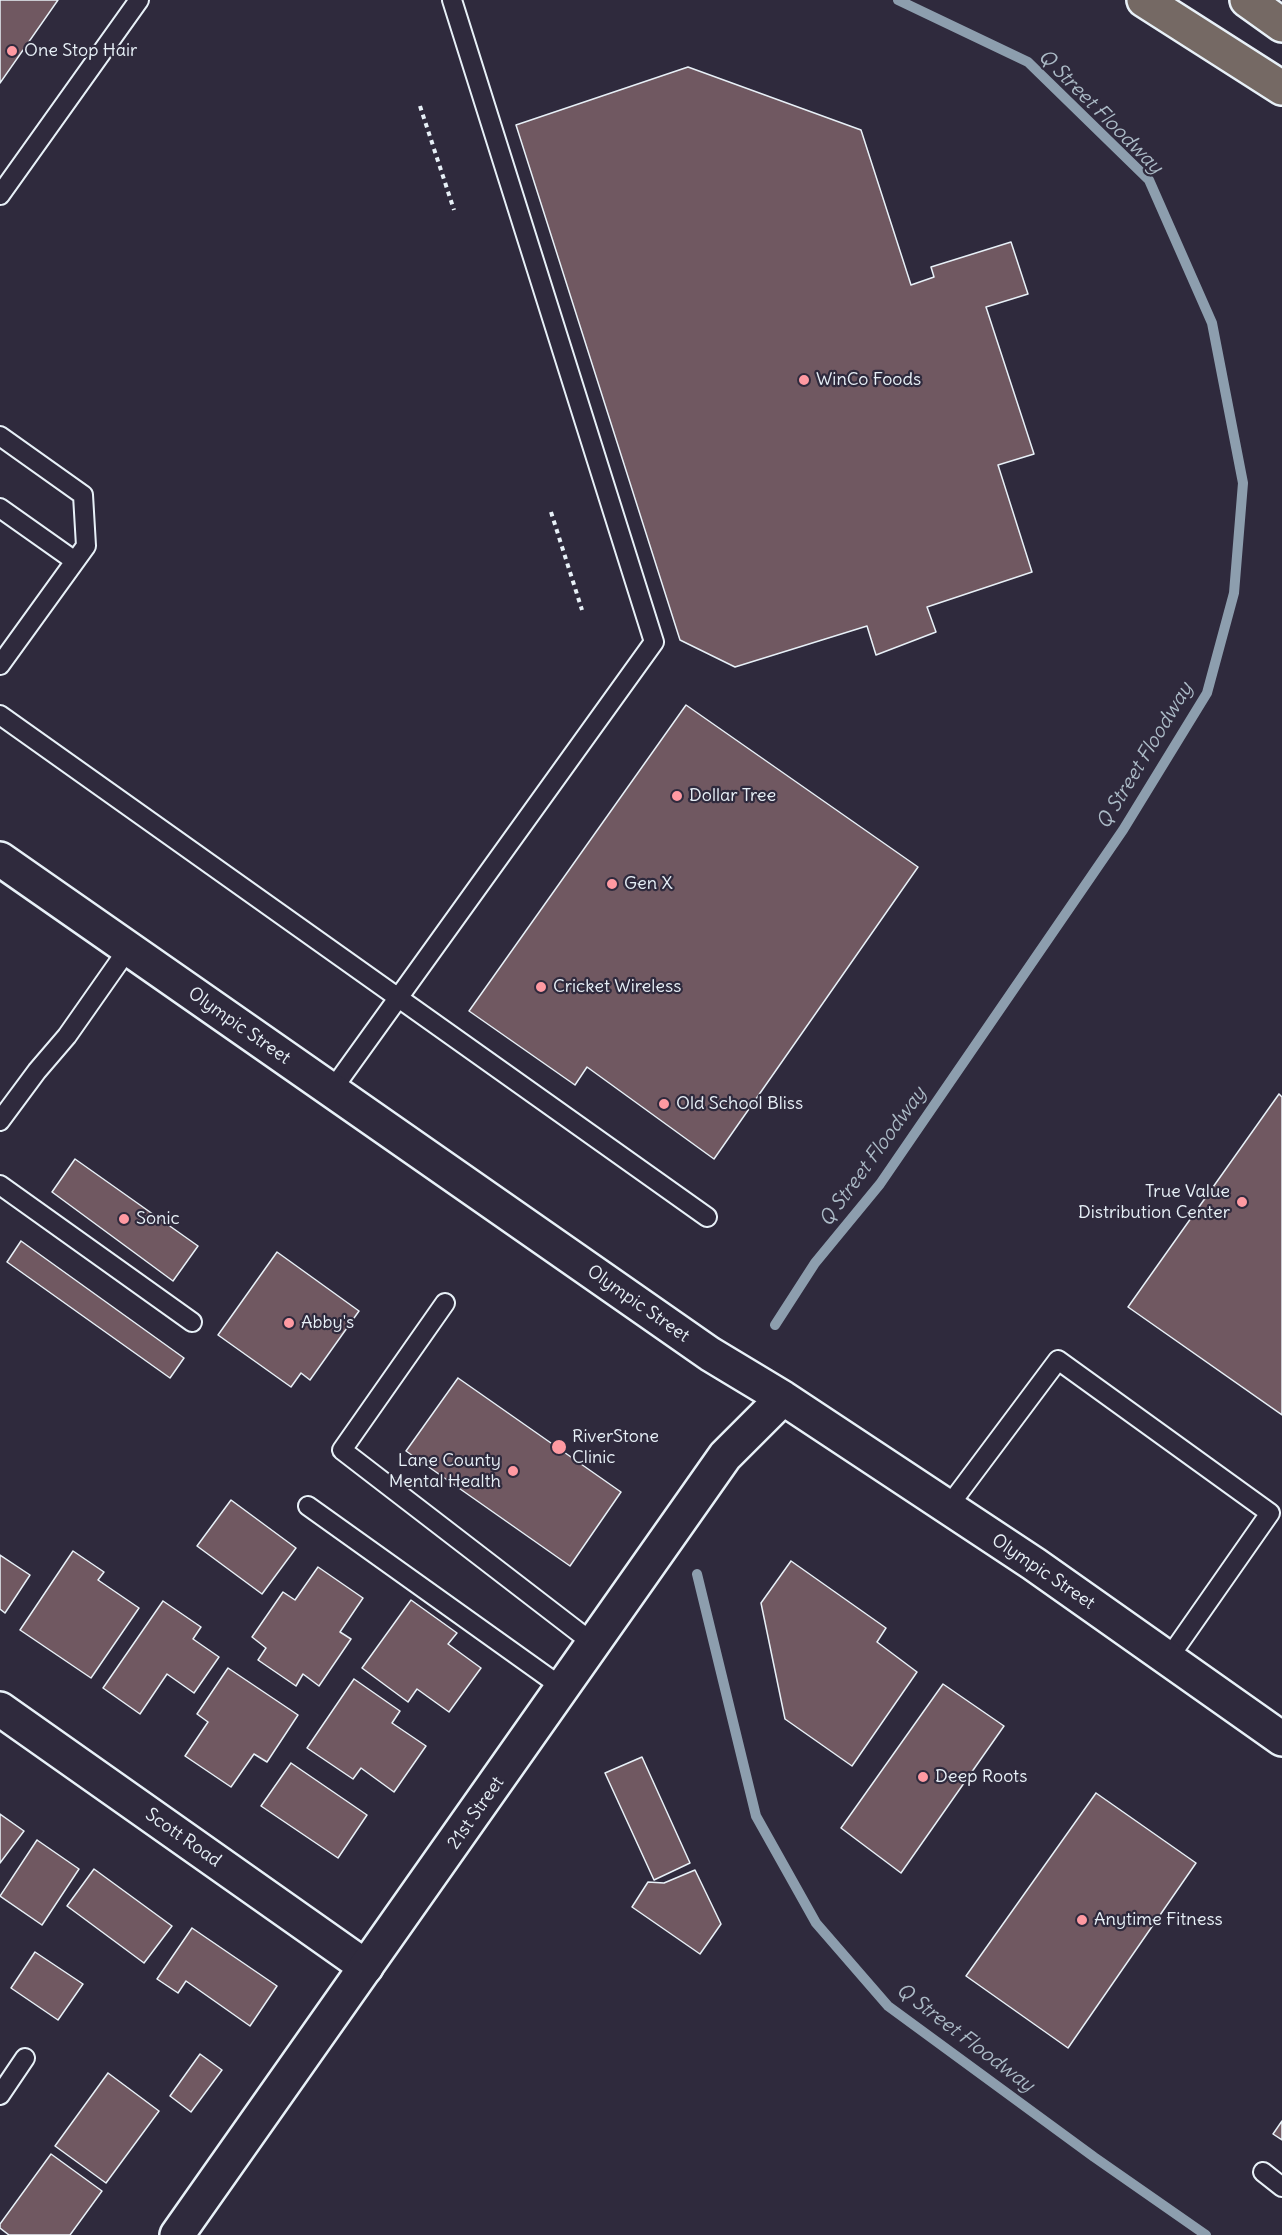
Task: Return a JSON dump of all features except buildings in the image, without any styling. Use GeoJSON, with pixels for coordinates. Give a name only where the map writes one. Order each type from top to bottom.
{"type":"FeatureCollection","features":[{"type":"Feature","properties":{"kind":"highway"},"geometry":{"type":"LineString","coordinates":[[1144,0],[1282,88]]}},
{"type":"Feature","properties":{"kind":"highway"},"geometry":{"type":"LineString","coordinates":[[1247,0],[1282,25]]}},
{"type":"Feature","properties":{"kind":"main road","name":"Olympic Street"},"geometry":{"type":"LineString","coordinates":[[0,859],[710,1354],[783,1398],[948,1508],[1282,1739]]}},
{"type":"Feature","properties":{"kind":"main road","name":"21st Street"},"geometry":{"type":"LineString","coordinates":[[177,2235],[725,1456],[783,1398]]}},
{"type":"Feature","properties":{"kind":"main road","name":"Scott Road"},"geometry":{"type":"LineString","coordinates":[[0,1709],[366,1967]]}},
{"type":"Feature","properties":{"kind":"lane"},"geometry":{"type":"LineString","coordinates":[[0,195],[139,0]]}},
{"type":"Feature","properties":{"kind":"lane"},"geometry":{"type":"LineString","coordinates":[[332,1090],[654,642],[452,0]]}},
{"type":"Feature","properties":{"kind":"lane"},"geometry":{"type":"LineString","coordinates":[[0,436],[83,495],[86,546],[0,665]]}},
{"type":"Feature","properties":{"kind":"lane"},"geometry":{"type":"LineString","coordinates":[[0,508],[75,561]]}},
{"type":"Feature","properties":{"kind":"lane"},"geometry":{"type":"LineString","coordinates":[[0,716],[707,1217]]}},
{"type":"Feature","properties":{"kind":"lane"},"geometry":{"type":"LineString","coordinates":[[0,1121],[41,1065],[67,1036],[128,949]]}},
{"type":"Feature","properties":{"kind":"lane"},"geometry":{"type":"LineString","coordinates":[[0,1185],[192,1322]]}},
{"type":"Feature","properties":{"kind":"lane"},"geometry":{"type":"LineString","coordinates":[[446,1303],[342,1450],[594,1644]]}},
{"type":"Feature","properties":{"kind":"lane"},"geometry":{"type":"LineString","coordinates":[[948,1508],[1058,1360],[1276,1508],[1168,1659]]}},
{"type":"Feature","properties":{"kind":"lane"},"geometry":{"type":"LineString","coordinates":[[308,1506],[563,1688]]}},
{"type":"Feature","properties":{"kind":"lane"},"geometry":{"type":"LineString","coordinates":[[0,2095],[25,2058]]}},
{"type":"Feature","properties":{"kind":"lane"},"geometry":{"type":"LineString","coordinates":[[1263,2172],[1282,2187]]}},
{"type":"Feature","properties":{"kind":"path"},"geometry":{"type":"LineString","coordinates":[[420,106],[454,210]]}},
{"type":"Feature","properties":{"kind":"path"},"geometry":{"type":"LineString","coordinates":[[551,512],[582,610]]}},
{"type":"Feature","properties":{"kind":"waterway","name":"Q Street Floodway"},"geometry":{"type":"LineString","coordinates":[[775,1325],[815,1263],[880,1184],[1123,830],[1207,693],[1234,593],[1243,483],[1212,323],[1149,180],[1028,62],[898,0]]}},
{"type":"Feature","properties":{"kind":"waterway","name":"Q Street Floodway"},"geometry":{"type":"LineString","coordinates":[[697,1574],[756,1816],[816,1923],[888,2006],[1094,2157],[1206,2235]]}},
{"type":"Feature","properties":{"kind":"place","name":"One Stop Hair"},"geometry":{"type":"Point","coordinates":[12,51]}},
{"type":"Feature","properties":{"kind":"place","name":"WinCo Foods"},"geometry":{"type":"Point","coordinates":[804,380]}},
{"type":"Feature","properties":{"kind":"place","name":"Dollar Tree"},"geometry":{"type":"Point","coordinates":[677,796]}},
{"type":"Feature","properties":{"kind":"place","name":"Gen X"},"geometry":{"type":"Point","coordinates":[612,884]}},
{"type":"Feature","properties":{"kind":"place","name":"Cricket Wireless"},"geometry":{"type":"Point","coordinates":[541,987]}},
{"type":"Feature","properties":{"kind":"place","name":"Old School Bliss"},"geometry":{"type":"Point","coordinates":[664,1104]}},
{"type":"Feature","properties":{"kind":"place","name":"True Value Distribution Center"},"geometry":{"type":"Point","coordinates":[1242,1202]}},
{"type":"Feature","properties":{"kind":"place","name":"Sonic"},"geometry":{"type":"Point","coordinates":[124,1219]}},
{"type":"Feature","properties":{"kind":"place","name":"Abby's"},"geometry":{"type":"Point","coordinates":[289,1323]}},
{"type":"Feature","properties":{"kind":"place","name":"RiverStone Clinic"},"geometry":{"type":"Point","coordinates":[559,1447]}},
{"type":"Feature","properties":{"kind":"place","name":"Lane County Mental Health"},"geometry":{"type":"Point","coordinates":[513,1471]}},
{"type":"Feature","properties":{"kind":"place","name":"Deep Roots"},"geometry":{"type":"Point","coordinates":[923,1777]}},
{"type":"Feature","properties":{"kind":"place","name":"Anytime Fitness"},"geometry":{"type":"Point","coordinates":[1082,1920]}}]}
